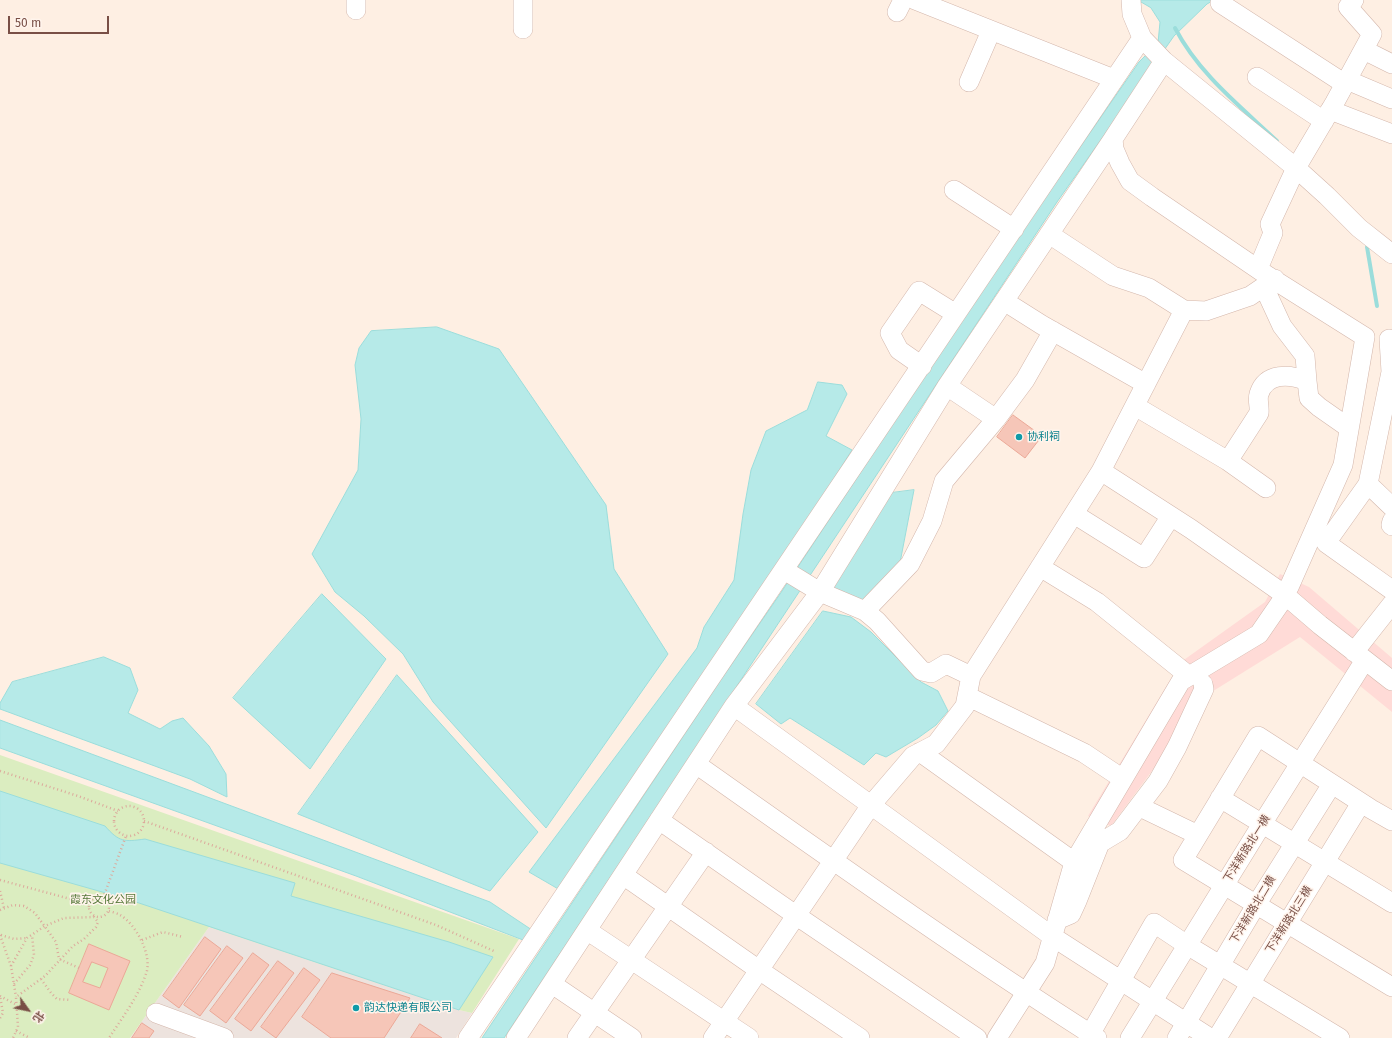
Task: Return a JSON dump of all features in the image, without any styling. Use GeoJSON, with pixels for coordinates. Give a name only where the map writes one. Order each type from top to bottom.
{"type":"FeatureCollection","features":[{"type":"Feature","properties":{"kind":"street"},"geometry":{"type":"LineString","coordinates":[[522,0],[523,29]]}},
{"type":"Feature","properties":{"kind":"street"},"geometry":{"type":"LineString","coordinates":[[915,0],[1114,79]]}},
{"type":"Feature","properties":{"kind":"street"},"geometry":{"type":"LineString","coordinates":[[1131,0],[1132,14],[1142,38],[1164,61],[1296,168],[1328,196],[1359,228],[1392,254]]}},
{"type":"Feature","properties":{"kind":"street"},"geometry":{"type":"LineString","coordinates":[[1258,269],[1273,233],[1270,224],[1296,168],[1327,116],[1372,34],[1348,7],[1354,0]]}},
{"type":"Feature","properties":{"kind":"street"},"geometry":{"type":"LineString","coordinates":[[1220,3],[1346,82],[1392,99]]}},
{"type":"Feature","properties":{"kind":"street"},"geometry":{"type":"LineString","coordinates":[[968,82],[991,31]]}},
{"type":"Feature","properties":{"kind":"street"},"geometry":{"type":"LineString","coordinates":[[468,1038],[1142,38]]}},
{"type":"Feature","properties":{"kind":"street"},"geometry":{"type":"LineString","coordinates":[[1364,50],[1392,64]]}},
{"type":"Feature","properties":{"kind":"street"},"geometry":{"type":"LineString","coordinates":[[518,1037],[734,706],[820,592],[947,386],[1164,61]]}},
{"type":"Feature","properties":{"kind":"street"},"geometry":{"type":"LineString","coordinates":[[1256,77],[1327,116],[1392,134]]}},
{"type":"Feature","properties":{"kind":"street"},"geometry":{"type":"LineString","coordinates":[[1113,139],[1114,149],[1130,180],[1152,197],[1258,269],[1269,283],[1282,326],[1305,356],[1309,398],[1349,428]]}},
{"type":"Feature","properties":{"kind":"street"},"geometry":{"type":"LineString","coordinates":[[954,190],[1014,229]]}},
{"type":"Feature","properties":{"kind":"street"},"geometry":{"type":"LineString","coordinates":[[1049,234],[1113,276],[1149,288],[1184,310],[1206,311],[1250,296],[1269,283]]}},
{"type":"Feature","properties":{"kind":"street"},"geometry":{"type":"LineString","coordinates":[[1269,283],[1365,337],[1377,339],[1390,337],[1392,372],[1368,484],[1326,543],[1392,590]]}},
{"type":"Feature","properties":{"kind":"street"},"geometry":{"type":"LineString","coordinates":[[922,366],[899,350],[890,332],[919,291],[956,314]]}},
{"type":"Feature","properties":{"kind":"street"},"geometry":{"type":"LineString","coordinates":[[1004,301],[1042,325],[1146,384]]}},
{"type":"Feature","properties":{"kind":"street"},"geometry":{"type":"LineString","coordinates":[[713,1038],[797,916],[832,860],[871,805],[913,756],[936,744],[966,706],[971,676],[1101,471],[1184,310]]}},
{"type":"Feature","properties":{"kind":"street"},"geometry":{"type":"LineString","coordinates":[[866,611],[910,564],[932,521],[944,480],[996,419],[1025,380],[1053,331]]}},
{"type":"Feature","properties":{"kind":"street"},"geometry":{"type":"LineString","coordinates":[[997,1038],[1045,963],[1074,862],[1181,681],[1196,680],[1259,634],[1284,595],[1342,466],[1365,337]]}},
{"type":"Feature","properties":{"kind":"street"},"geometry":{"type":"LineString","coordinates":[[1228,461],[1259,413],[1260,407],[1258,395],[1266,382],[1278,376],[1297,376],[1307,381]]}},
{"type":"Feature","properties":{"kind":"street"},"geometry":{"type":"LineString","coordinates":[[947,386],[996,419]]}},
{"type":"Feature","properties":{"kind":"street"},"geometry":{"type":"LineString","coordinates":[[1135,406],[1228,461],[1266,488]]}},
{"type":"Feature","properties":{"kind":"street"},"geometry":{"type":"LineString","coordinates":[[1101,471],[1171,516],[1284,595],[1392,681]]}},
{"type":"Feature","properties":{"kind":"street"},"geometry":{"type":"LineString","coordinates":[[1368,484],[1392,507]]}},
{"type":"Feature","properties":{"kind":"street"},"geometry":{"type":"LineString","coordinates":[[1074,514],[1144,558],[1171,516]]}},
{"type":"Feature","properties":{"kind":"street"},"geometry":{"type":"LineString","coordinates":[[1392,521],[1392,526]]}},
{"type":"Feature","properties":{"kind":"street"},"geometry":{"type":"LineString","coordinates":[[1040,567],[1097,602],[1196,680],[1204,689],[1190,720],[1158,781],[1120,830],[1100,843],[1071,914],[1055,928]]}},
{"type":"Feature","properties":{"kind":"street"},"geometry":{"type":"LineString","coordinates":[[784,570],[820,592],[866,611],[877,621],[922,672],[931,673],[946,664],[971,676]]}},
{"type":"Feature","properties":{"kind":"street","name":"下洋新路北一横"},"geometry":{"type":"LineString","coordinates":[[1130,1038],[1300,764],[1359,656],[1392,604]]}},
{"type":"Feature","properties":{"kind":"street"},"geometry":{"type":"LineString","coordinates":[[967,696],[1084,753],[1123,779]]}},
{"type":"Feature","properties":{"kind":"street"},"geometry":{"type":"LineString","coordinates":[[734,706],[871,805],[1055,928],[1121,981],[1152,1002],[1182,1031],[1210,1038]]}},
{"type":"Feature","properties":{"kind":"street"},"geometry":{"type":"LineString","coordinates":[[1392,821],[1361,803],[1258,736],[1183,860],[1392,987]]}},
{"type":"Feature","properties":{"kind":"street"},"geometry":{"type":"LineString","coordinates":[[920,752],[1074,862]]}},
{"type":"Feature","properties":{"kind":"street"},"geometry":{"type":"LineString","coordinates":[[696,764],[832,860],[1092,1037],[1121,981],[1154,923],[1187,945],[1340,1038]]}},
{"type":"Feature","properties":{"kind":"street","name":"下洋新路北二横"},"geometry":{"type":"LineString","coordinates":[[1182,1031],[1256,905],[1332,784]]}},
{"type":"Feature","properties":{"kind":"street"},"geometry":{"type":"LineString","coordinates":[[1220,798],[1392,903]]}},
{"type":"Feature","properties":{"kind":"street","name":"下洋新路北三横"},"geometry":{"type":"LineString","coordinates":[[1217,1038],[1361,803]]}},
{"type":"Feature","properties":{"kind":"street"},"geometry":{"type":"LineString","coordinates":[[1142,808],[1198,835]]}},
{"type":"Feature","properties":{"kind":"street"},"geometry":{"type":"LineString","coordinates":[[659,820],[977,1038]]}},
{"type":"Feature","properties":{"kind":"street"},"geometry":{"type":"LineString","coordinates":[[577,1038],[706,852]]}},
{"type":"Feature","properties":{"kind":"street"},"geometry":{"type":"LineString","coordinates":[[623,875],[759,970],[860,1038]]}},
{"type":"Feature","properties":{"kind":"street"},"geometry":{"type":"LineString","coordinates":[[588,931],[748,1038]]}},
{"type":"Feature","properties":{"kind":"street"},"geometry":{"type":"LineString","coordinates":[[552,984],[632,1038]]}},
{"type":"Feature","properties":{"kind":"street"},"geometry":{"type":"LineString","coordinates":[[156,1013],[224,1038]]}},
{"type":"Feature","properties":{"kind":"path"},"geometry":{"type":"LineString","coordinates":[[0,771],[78,796],[118,811]]}},
{"type":"Feature","properties":{"kind":"path"},"geometry":{"type":"LineString","coordinates":[[123,806],[133,806],[141,811],[144,816],[144,821],[143,826],[136,834],[126,836],[115,827],[114,817],[123,806]]}},
{"type":"Feature","properties":{"kind":"path"},"geometry":{"type":"LineString","coordinates":[[144,821],[436,925],[496,952]]}},
{"type":"Feature","properties":{"kind":"path"},"geometry":{"type":"LineString","coordinates":[[103,898],[126,836]]}},
{"type":"Feature","properties":{"kind":"path"},"geometry":{"type":"LineString","coordinates":[[0,880],[89,904]]}},
{"type":"Feature","properties":{"kind":"path"},"geometry":{"type":"LineString","coordinates":[[0,891],[4,908]]}},
{"type":"Feature","properties":{"kind":"path"},"geometry":{"type":"LineString","coordinates":[[11,966],[27,938],[32,934],[45,926],[64,918],[94,917],[104,917],[109,911],[109,904],[103,898],[96,898],[90,902],[89,911],[94,917],[98,922],[96,927],[73,946],[41,979],[16,997]]}},
{"type":"Feature","properties":{"kind":"path"},"geometry":{"type":"LineString","coordinates":[[0,910],[13,905],[24,906],[35,913],[40,922],[45,926],[56,942],[60,960]]}},
{"type":"Feature","properties":{"kind":"path"},"geometry":{"type":"LineString","coordinates":[[109,911],[121,915],[132,925],[142,940],[146,954],[147,972],[129,1007],[109,1038]]}},
{"type":"Feature","properties":{"kind":"path"},"geometry":{"type":"LineString","coordinates":[[142,940],[163,932],[183,937]]}},
{"type":"Feature","properties":{"kind":"path"},"geometry":{"type":"LineString","coordinates":[[0,934],[14,939],[27,938]]}},
{"type":"Feature","properties":{"kind":"path"},"geometry":{"type":"LineString","coordinates":[[0,934],[11,966],[16,997],[18,1027],[13,1038]]}},
{"type":"Feature","properties":{"kind":"path"},"geometry":{"type":"LineString","coordinates":[[14,984],[30,965],[34,955],[32,934]]}},
{"type":"Feature","properties":{"kind":"path"},"geometry":{"type":"LineString","coordinates":[[60,960],[79,968]]}},
{"type":"Feature","properties":{"kind":"path"},"geometry":{"type":"LineString","coordinates":[[41,979],[57,1000],[70,1000]]}},
{"type":"Feature","properties":{"kind":"path"},"geometry":{"type":"LineString","coordinates":[[0,996],[17,1006]]}},
{"type":"Feature","properties":{"kind":"path"},"geometry":{"type":"LineString","coordinates":[[0,996],[3,1013],[0,1018]]}},
{"type":"Feature","properties":{"kind":"path"},"geometry":{"type":"LineString","coordinates":[[16,1031],[30,1038]]}},
{"type":"Feature","properties":{"kind":"shaded area"},"geometry":{"type":"Polygon","coordinates":[[[1280,574],[1309,587],[1392,658],[1392,712],[1300,637],[1210,693],[1111,826],[1088,816],[1181,662],[1265,602],[1280,574]]]}},
{"type":"Feature","properties":{"kind":"shaded area"},"geometry":{"type":"Polygon","coordinates":[[[209,927],[472,1013],[456,1038],[130,1038],[209,927]]]}},
{"type":"Feature","properties":{"kind":"green space","name":"霞东文化公园"},"geometry":{"type":"Polygon","coordinates":[[[0,755],[519,939],[472,1013],[209,927],[130,1038],[0,1038],[0,755]]]}},
{"type":"Feature","properties":{"kind":"water"},"geometry":{"type":"Polygon","coordinates":[[[1138,0],[1214,0],[1207,4],[1174,36],[1057,202],[504,1038],[482,1038],[720,681],[780,594],[979,293],[1139,62],[1158,43],[1160,22],[1151,8],[1138,0]]]}},
{"type":"Feature","properties":{"kind":"water"},"geometry":{"type":"Polygon","coordinates":[[[437,327],[499,349],[606,505],[614,569],[668,654],[546,828],[433,702],[403,654],[364,616],[335,592],[312,554],[358,470],[361,419],[355,365],[359,348],[371,331],[437,327]]]}},
{"type":"Feature","properties":{"kind":"water"},"geometry":{"type":"Polygon","coordinates":[[[818,382],[842,385],[847,394],[826,436],[852,450],[750,610],[560,890],[529,872],[697,648],[704,627],[734,580],[751,470],[766,431],[807,410],[818,382]]]}},
{"type":"Feature","properties":{"kind":"water"},"geometry":{"type":"Polygon","coordinates":[[[914,490],[899,568],[863,603],[831,591],[883,494],[914,490]]]}},
{"type":"Feature","properties":{"kind":"water"},"geometry":{"type":"Polygon","coordinates":[[[322,594],[386,659],[310,769],[233,698],[322,594]]]}},
{"type":"Feature","properties":{"kind":"water"},"geometry":{"type":"Polygon","coordinates":[[[823,611],[851,617],[871,632],[921,682],[938,691],[948,711],[936,725],[918,738],[886,757],[876,753],[864,765],[790,718],[781,724],[756,704],[823,611]]]}},
{"type":"Feature","properties":{"kind":"water"},"geometry":{"type":"Polygon","coordinates":[[[104,657],[130,668],[138,690],[128,713],[160,729],[172,721],[183,718],[209,746],[226,774],[227,797],[190,779],[0,709],[0,703],[12,682],[104,657]]]}},
{"type":"Feature","properties":{"kind":"water"},"geometry":{"type":"Polygon","coordinates":[[[397,675],[538,832],[490,891],[298,814],[397,675]]]}},
{"type":"Feature","properties":{"kind":"water"},"geometry":{"type":"Polygon","coordinates":[[[0,720],[490,902],[532,930],[523,940],[356,876],[0,748],[0,720]]]}},
{"type":"Feature","properties":{"kind":"water"},"geometry":{"type":"Polygon","coordinates":[[[0,791],[105,826],[114,835],[122,840],[145,839],[295,883],[291,896],[449,942],[493,957],[459,1010],[127,899],[0,863],[0,791]]]}},
{"type":"Feature","properties":{"kind":"building","name":"协利祠"},"geometry":{"type":"Polygon","coordinates":[[[1013,415],[1042,436],[1025,458],[997,437],[1013,415]]]}},
{"type":"Feature","properties":{"kind":"building"},"geometry":{"type":"Polygon","coordinates":[[[205,937],[221,949],[179,1008],[163,996],[205,937]]]}},
{"type":"Feature","properties":{"kind":"building"},"geometry":{"type":"Polygon","coordinates":[[[89,944],[130,961],[109,1010],[69,993],[89,944]],[[92,962],[83,982],[100,988],[108,968],[92,962]]]}},
{"type":"Feature","properties":{"kind":"building"},"geometry":{"type":"Polygon","coordinates":[[[227,946],[243,958],[200,1016],[184,1005],[227,946]]]}},
{"type":"Feature","properties":{"kind":"building"},"geometry":{"type":"Polygon","coordinates":[[[253,953],[269,965],[226,1023],[210,1011],[253,953]]]}},
{"type":"Feature","properties":{"kind":"building"},"geometry":{"type":"Polygon","coordinates":[[[278,961],[294,973],[251,1031],[235,1019],[278,961]]]}},
{"type":"Feature","properties":{"kind":"building"},"geometry":{"type":"Polygon","coordinates":[[[304,968],[320,980],[276,1038],[261,1027],[304,968]]]}},
{"type":"Feature","properties":{"kind":"building","name":"韵达快递有限公司"},"geometry":{"type":"Polygon","coordinates":[[[332,973],[410,998],[384,1038],[331,1038],[302,1017],[332,973]]]}},
{"type":"Feature","properties":{"kind":"building"},"geometry":{"type":"Polygon","coordinates":[[[142,1023],[154,1031],[149,1038],[132,1038],[142,1023]]]}},
{"type":"Feature","properties":{"kind":"building"},"geometry":{"type":"Polygon","coordinates":[[[420,1024],[442,1038],[411,1038],[420,1024]]]}},
{"type":"Feature","properties":{"kind":"waterway"},"geometry":{"type":"LineString","coordinates":[[1175,28],[1185,45],[1208,75],[1277,141]]}},
{"type":"Feature","properties":{"kind":"waterway"},"geometry":{"type":"LineString","coordinates":[[1367,247],[1377,306]]}},
{"type":"Feature","properties":{"kind":"place","name":"协利祠"},"geometry":{"type":"Point","coordinates":[1019,437]}},
{"type":"Feature","properties":{"kind":"place","name":"韵达快递有限公司"},"geometry":{"type":"Point","coordinates":[356,1008]}}]}
